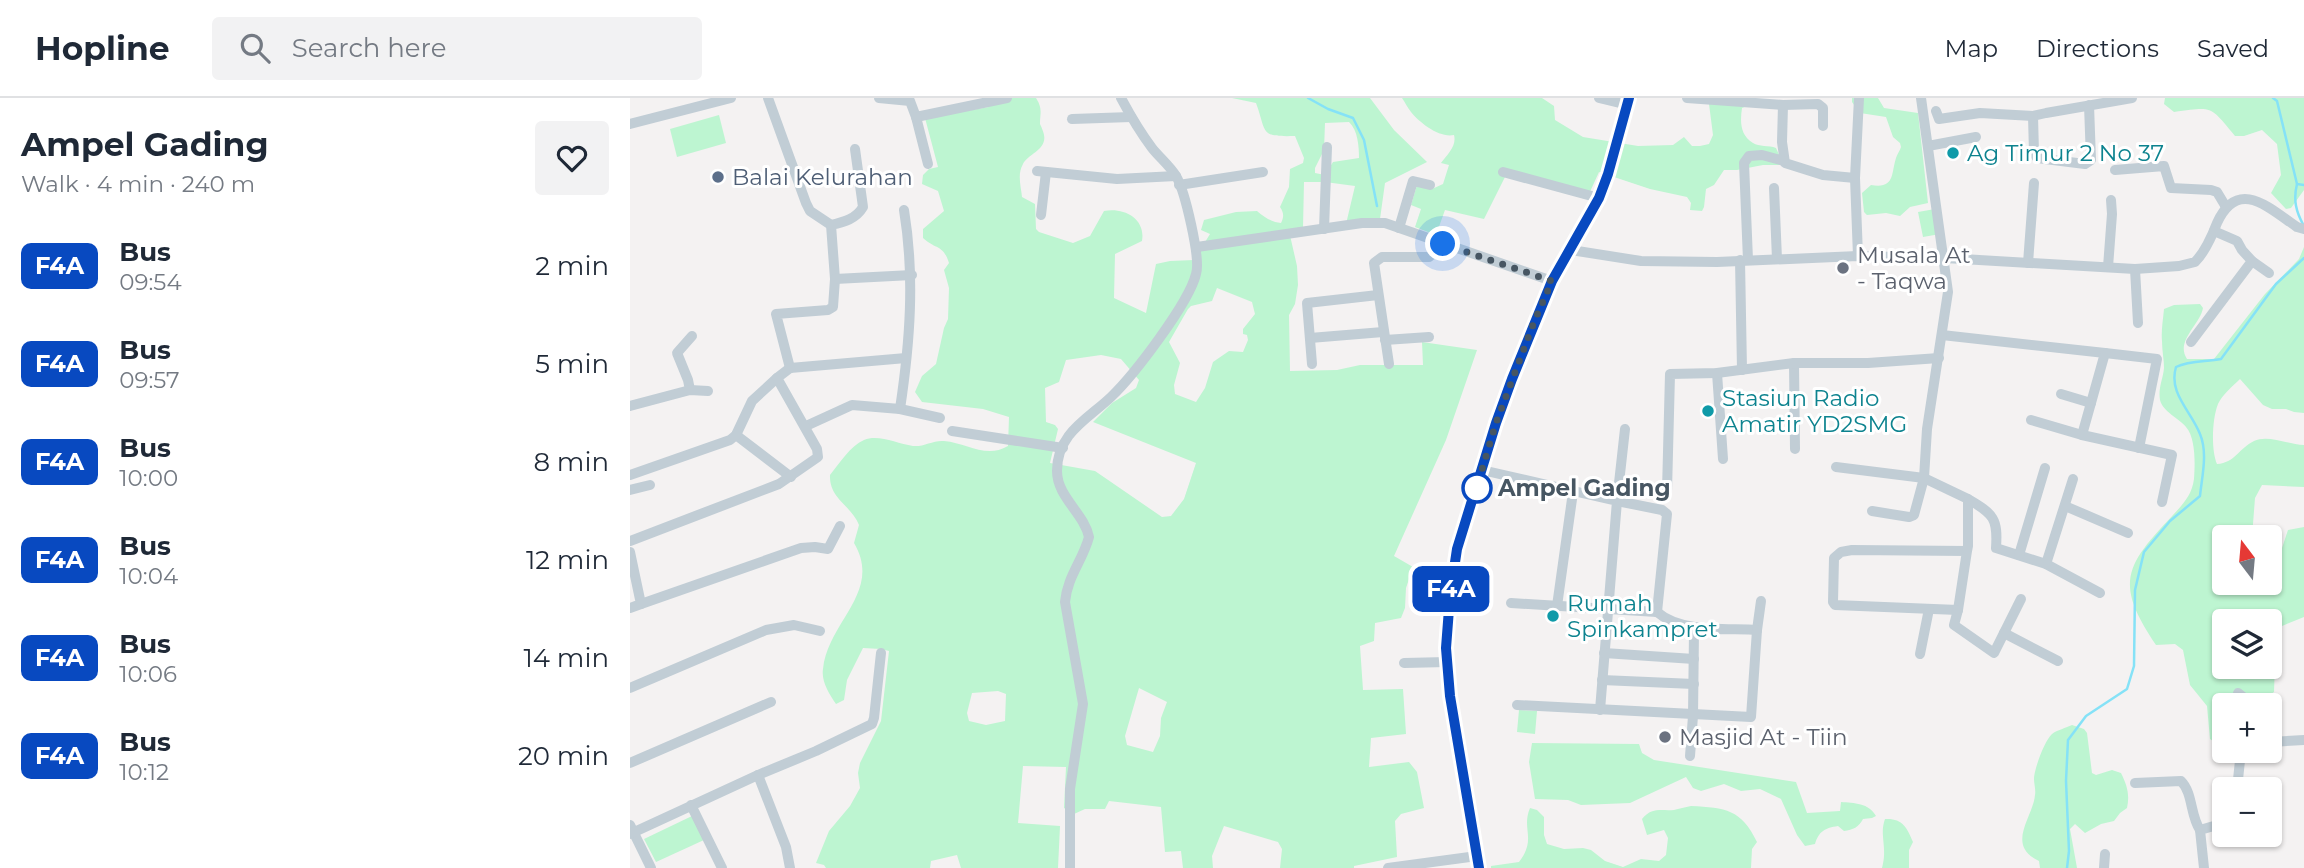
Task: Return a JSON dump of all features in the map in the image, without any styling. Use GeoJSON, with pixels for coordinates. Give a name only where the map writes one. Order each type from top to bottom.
{"type":"FeatureCollection","features":[{"type":"Feature","properties":{"kind":"main road"},"geometry":{"type":"LineString","coordinates":[[1478,862],[1450,696],[1446,648],[1457,549],[1512,379],[1552,281],[1572,250],[1599,198],[1628,102]]}},
{"type":"Feature","properties":{"kind":"street"},"geometry":{"type":"LineString","coordinates":[[630,124],[692,103],[732,98]]}},
{"type":"Feature","properties":{"kind":"street"},"geometry":{"type":"LineString","coordinates":[[768,98],[806,203],[810,211],[831,225]]}},
{"type":"Feature","properties":{"kind":"street"},"geometry":{"type":"LineString","coordinates":[[878,98],[910,101],[928,163]]}},
{"type":"Feature","properties":{"kind":"street"},"geometry":{"type":"LineString","coordinates":[[916,117],[971,101],[1007,98]]}},
{"type":"Feature","properties":{"kind":"street"},"geometry":{"type":"LineString","coordinates":[[1070,868],[1070,789],[1083,704],[1065,601],[1066,591],[1089,537],[1081,519],[1061,489],[1057,470],[1069,435],[1080,421],[1111,397],[1170,322],[1196,275],[1197,247],[1178,180],[1152,149],[1121,98]]}},
{"type":"Feature","properties":{"kind":"street"},"geometry":{"type":"LineString","coordinates":[[1599,98],[1628,102]]}},
{"type":"Feature","properties":{"kind":"street"},"geometry":{"type":"LineString","coordinates":[[1688,98],[1783,105],[1817,101],[1823,108],[1823,126]]}},
{"type":"Feature","properties":{"kind":"street"},"geometry":{"type":"LineString","coordinates":[[1858,256],[1855,178],[1859,98]]}},
{"type":"Feature","properties":{"kind":"street"},"geometry":{"type":"LineString","coordinates":[[1872,511],[1912,517],[1924,478],[1927,429],[1948,292],[1922,98]]}},
{"type":"Feature","properties":{"kind":"street"},"geometry":{"type":"LineString","coordinates":[[1936,111],[1939,119],[1980,113],[2033,116],[2132,98]]}},
{"type":"Feature","properties":{"kind":"street"},"geometry":{"type":"LineString","coordinates":[[1783,105],[1784,161]]}},
{"type":"Feature","properties":{"kind":"street"},"geometry":{"type":"LineString","coordinates":[[2033,116],[2034,152],[2037,158],[2085,164],[2092,157],[2089,105]]}},
{"type":"Feature","properties":{"kind":"street"},"geometry":{"type":"LineString","coordinates":[[630,117],[647,118]]}},
{"type":"Feature","properties":{"kind":"street"},"geometry":{"type":"LineString","coordinates":[[1072,119],[1131,117]]}},
{"type":"Feature","properties":{"kind":"street"},"geometry":{"type":"LineString","coordinates":[[1928,146],[1976,137]]}},
{"type":"Feature","properties":{"kind":"street"},"geometry":{"type":"LineString","coordinates":[[1324,229],[1327,148]]}},
{"type":"Feature","properties":{"kind":"street"},"geometry":{"type":"LineString","coordinates":[[831,225],[851,219],[858,215],[863,207],[855,149]]}},
{"type":"Feature","properties":{"kind":"street"},"geometry":{"type":"LineString","coordinates":[[1742,370],[1744,163],[1754,154],[1784,161],[1810,172],[1855,178]]}},
{"type":"Feature","properties":{"kind":"street"},"geometry":{"type":"LineString","coordinates":[[2115,170],[2164,166],[2171,188],[2211,190],[2217,192],[2226,206]]}},
{"type":"Feature","properties":{"kind":"street"},"geometry":{"type":"LineString","coordinates":[[1041,215],[1042,172],[1116,179],[1178,180],[1263,172]]}},
{"type":"Feature","properties":{"kind":"street"},"geometry":{"type":"LineString","coordinates":[[1503,172],[1599,198]]}},
{"type":"Feature","properties":{"kind":"street"},"geometry":{"type":"LineString","coordinates":[[1399,228],[1413,181],[1430,185]]}},
{"type":"Feature","properties":{"kind":"street"},"geometry":{"type":"LineString","coordinates":[[2028,263],[2034,183]]}},
{"type":"Feature","properties":{"kind":"street"},"geometry":{"type":"LineString","coordinates":[[1774,188],[1777,259]]}},
{"type":"Feature","properties":{"kind":"street"},"geometry":{"type":"LineString","coordinates":[[1572,250],[1641,261],[1858,256],[1945,257],[2135,269],[2195,262],[2226,206],[2247,199],[2259,202],[2301,228]]}},
{"type":"Feature","properties":{"kind":"street"},"geometry":{"type":"LineString","coordinates":[[2108,267],[2112,214],[2110,200]]}},
{"type":"Feature","properties":{"kind":"street"},"geometry":{"type":"LineString","coordinates":[[900,405],[912,275],[904,210]]}},
{"type":"Feature","properties":{"kind":"street"},"geometry":{"type":"LineString","coordinates":[[1197,247],[1385,223],[1437,250],[1552,281]]}},
{"type":"Feature","properties":{"kind":"street"},"geometry":{"type":"LineString","coordinates":[[790,368],[776,314],[831,309],[834,303],[835,279],[831,225]]}},
{"type":"Feature","properties":{"kind":"street"},"geometry":{"type":"LineString","coordinates":[[2214,230],[2237,241],[2252,261],[2269,273]]}},
{"type":"Feature","properties":{"kind":"street"},"geometry":{"type":"LineString","coordinates":[[1389,364],[1374,263],[1382,257],[1437,250]]}},
{"type":"Feature","properties":{"kind":"street"},"geometry":{"type":"LineString","coordinates":[[2191,341],[2252,261]]}},
{"type":"Feature","properties":{"kind":"street"},"geometry":{"type":"LineString","coordinates":[[2135,269],[2138,323]]}},
{"type":"Feature","properties":{"kind":"street"},"geometry":{"type":"LineString","coordinates":[[835,279],[912,275]]}},
{"type":"Feature","properties":{"kind":"street"},"geometry":{"type":"LineString","coordinates":[[1312,364],[1307,303],[1378,295]]}},
{"type":"Feature","properties":{"kind":"street"},"geometry":{"type":"LineString","coordinates":[[1942,335],[2157,359],[2139,447]]}},
{"type":"Feature","properties":{"kind":"street"},"geometry":{"type":"LineString","coordinates":[[690,390],[677,353],[692,336]]}},
{"type":"Feature","properties":{"kind":"street"},"geometry":{"type":"LineString","coordinates":[[1310,338],[1429,337]]}},
{"type":"Feature","properties":{"kind":"street"},"geometry":{"type":"LineString","coordinates":[[2081,435],[2105,353]]}},
{"type":"Feature","properties":{"kind":"street"},"geometry":{"type":"LineString","coordinates":[[630,475],[730,440],[736,435],[752,401],[790,368],[906,358]]}},
{"type":"Feature","properties":{"kind":"street"},"geometry":{"type":"LineString","coordinates":[[1667,491],[1670,374],[1717,373],[1794,363],[1868,363],[1939,358]]}},
{"type":"Feature","properties":{"kind":"street"},"geometry":{"type":"LineString","coordinates":[[1794,363],[1795,449]]}},
{"type":"Feature","properties":{"kind":"street"},"geometry":{"type":"LineString","coordinates":[[1717,373],[1723,459]]}},
{"type":"Feature","properties":{"kind":"street"},"geometry":{"type":"LineString","coordinates":[[630,541],[779,484],[818,457],[806,426],[777,378]]}},
{"type":"Feature","properties":{"kind":"street"},"geometry":{"type":"LineString","coordinates":[[630,406],[690,390],[708,391]]}},
{"type":"Feature","properties":{"kind":"street"},"geometry":{"type":"LineString","coordinates":[[2061,394],[2091,403]]}},
{"type":"Feature","properties":{"kind":"street"},"geometry":{"type":"LineString","coordinates":[[806,426],[852,405],[900,405],[940,418]]}},
{"type":"Feature","properties":{"kind":"street"},"geometry":{"type":"LineString","coordinates":[[2031,420],[2081,435],[2173,456],[2162,502]]}},
{"type":"Feature","properties":{"kind":"street"},"geometry":{"type":"LineString","coordinates":[[1600,710],[1625,429]]}},
{"type":"Feature","properties":{"kind":"street"},"geometry":{"type":"LineString","coordinates":[[952,431],[1063,448]]}},
{"type":"Feature","properties":{"kind":"street"},"geometry":{"type":"LineString","coordinates":[[736,435],[791,477]]}},
{"type":"Feature","properties":{"kind":"street"},"geometry":{"type":"LineString","coordinates":[[1836,467],[1924,478],[1979,505],[1995,521],[1996,548],[2046,564],[2100,593]]}},
{"type":"Feature","properties":{"kind":"street"},"geometry":{"type":"LineString","coordinates":[[2019,555],[2045,468]]}},
{"type":"Feature","properties":{"kind":"street"},"geometry":{"type":"LineString","coordinates":[[1482,470],[1662,510],[1667,514],[1657,612]]}},
{"type":"Feature","properties":{"kind":"street"},"geometry":{"type":"LineString","coordinates":[[2046,564],[2073,480]]}},
{"type":"Feature","properties":{"kind":"street"},"geometry":{"type":"LineString","coordinates":[[630,490],[649,485]]}},
{"type":"Feature","properties":{"kind":"street"},"geometry":{"type":"LineString","coordinates":[[1557,606],[1573,492]]}},
{"type":"Feature","properties":{"kind":"street"},"geometry":{"type":"LineString","coordinates":[[1968,499],[1967,551],[1954,625],[1994,653],[2021,599]]}},
{"type":"Feature","properties":{"kind":"street"},"geometry":{"type":"LineString","coordinates":[[2065,506],[2128,533]]}},
{"type":"Feature","properties":{"kind":"street"},"geometry":{"type":"LineString","coordinates":[[630,608],[801,548],[828,549],[840,526]]}},
{"type":"Feature","properties":{"kind":"street"},"geometry":{"type":"LineString","coordinates":[[1958,610],[1835,605],[1834,558],[1841,552],[1852,550],[1967,551]]}},
{"type":"Feature","properties":{"kind":"street"},"geometry":{"type":"LineString","coordinates":[[630,552],[641,604]]}},
{"type":"Feature","properties":{"kind":"street"},"geometry":{"type":"LineString","coordinates":[[1517,705],[1751,717],[1761,601]]}},
{"type":"Feature","properties":{"kind":"street"},"geometry":{"type":"LineString","coordinates":[[1511,603],[1657,612],[1672,623],[1686,626],[1757,630]]}},
{"type":"Feature","properties":{"kind":"street"},"geometry":{"type":"LineString","coordinates":[[1920,654],[1929,609]]}},
{"type":"Feature","properties":{"kind":"street"},"geometry":{"type":"LineString","coordinates":[[630,688],[766,631],[794,625],[820,631]]}},
{"type":"Feature","properties":{"kind":"street"},"geometry":{"type":"LineString","coordinates":[[1690,756],[1694,631]]}},
{"type":"Feature","properties":{"kind":"street"},"geometry":{"type":"LineString","coordinates":[[2004,633],[2059,662]]}},
{"type":"Feature","properties":{"kind":"street"},"geometry":{"type":"LineString","coordinates":[[651,868],[631,831],[872,724],[881,653]]}},
{"type":"Feature","properties":{"kind":"street"},"geometry":{"type":"LineString","coordinates":[[1604,653],[1694,659]]}},
{"type":"Feature","properties":{"kind":"street"},"geometry":{"type":"LineString","coordinates":[[1404,663],[1447,662]]}},
{"type":"Feature","properties":{"kind":"street"},"geometry":{"type":"LineString","coordinates":[[1602,680],[1693,684]]}},
{"type":"Feature","properties":{"kind":"street"},"geometry":{"type":"LineString","coordinates":[[630,763],[771,702]]}},
{"type":"Feature","properties":{"kind":"street"},"geometry":{"type":"LineString","coordinates":[[2282,742],[2304,740]]}},
{"type":"Feature","properties":{"kind":"street"},"geometry":{"type":"LineString","coordinates":[[758,775],[786,847],[790,868]]}},
{"type":"Feature","properties":{"kind":"street"},"geometry":{"type":"LineString","coordinates":[[2135,783],[2181,781],[2185,785],[2195,823],[2200,830],[2204,868]]}},
{"type":"Feature","properties":{"kind":"street"},"geometry":{"type":"LineString","coordinates":[[691,805],[722,868]]}},
{"type":"Feature","properties":{"kind":"street"},"geometry":{"type":"LineString","coordinates":[[2200,830],[2212,826]]}},
{"type":"Feature","properties":{"kind":"street"},"geometry":{"type":"LineString","coordinates":[[2104,868],[2105,854]]}},
{"type":"Feature","properties":{"kind":"street"},"geometry":{"type":"LineString","coordinates":[[1388,868],[1478,862]]}},
{"type":"Feature","properties":{"kind":"green space"},"geometry":{"type":"Polygon","coordinates":[[[992,98],[1036,98],[1040,105],[1043,144],[1023,164],[1020,176],[1022,197],[1035,204],[1036,229],[1039,232],[1073,243],[1090,236],[1104,211],[1119,211],[1137,220],[1142,241],[1115,254],[1114,298],[1146,313],[1156,264],[1194,260],[1210,234],[1201,230],[1204,220],[1236,212],[1257,211],[1271,220],[1282,221],[1283,213],[1280,207],[1289,187],[1290,169],[1303,163],[1304,158],[1295,136],[1275,135],[1266,131],[1256,103],[1232,98],[1370,98],[1394,130],[1427,162],[1385,183],[1380,219],[1346,224],[1355,186],[1304,182],[1303,228],[1289,231],[1297,266],[1298,285],[1295,304],[1289,315],[1290,371],[1337,370],[1360,365],[1423,365],[1422,342],[1477,350],[1446,440],[1394,556],[1413,567],[1406,588],[1405,608],[1401,618],[1375,623],[1374,641],[1360,646],[1363,690],[1403,689],[1406,734],[1371,738],[1369,767],[1409,762],[1417,772],[1424,808],[1401,814],[1395,821],[1397,857],[1354,868],[1280,868],[1282,849],[1278,842],[1224,826],[1212,856],[1213,868],[1183,868],[1181,851],[1165,852],[1161,807],[1109,801],[1105,809],[1085,809],[1074,814],[1064,808],[1066,767],[1023,766],[1018,823],[1060,826],[1058,868],[961,868],[957,855],[931,861],[930,868],[826,868],[816,863],[829,831],[850,806],[860,788],[860,763],[881,721],[889,651],[863,648],[847,680],[844,700],[836,704],[824,683],[823,669],[827,652],[858,592],[862,577],[861,561],[854,543],[859,525],[833,490],[830,475],[854,446],[870,438],[913,446],[944,441],[984,451],[1000,450],[1008,446],[1009,417],[983,409],[922,402],[915,392],[922,376],[936,364],[948,319],[949,288],[944,270],[949,263],[942,250],[923,238],[923,229],[944,211],[938,191],[922,184],[923,175],[929,169],[938,167],[925,118],[989,107],[992,98]],[[1349,122],[1325,123],[1324,150],[1315,173],[1325,175],[1333,162],[1359,158],[1352,125],[1349,122]],[[1217,288],[1212,301],[1191,306],[1169,342],[1180,363],[1174,385],[1175,394],[1196,402],[1205,388],[1213,362],[1229,351],[1243,352],[1248,340],[1243,329],[1255,314],[1252,302],[1217,288]],[[1101,355],[1066,360],[1059,382],[1045,388],[1046,422],[1058,429],[1050,463],[1095,471],[1162,517],[1171,516],[1184,499],[1196,463],[1093,422],[1112,403],[1136,388],[1139,380],[1121,359],[1101,355]],[[1139,688],[1125,736],[1127,745],[1153,752],[1160,736],[1161,718],[1167,702],[1139,688]],[[998,691],[972,693],[967,713],[969,721],[986,725],[1005,721],[1006,694],[998,691]]]}},
{"type":"Feature","properties":{"kind":"green space"},"geometry":{"type":"Polygon","coordinates":[[[1402,98],[1542,98],[1554,106],[1555,120],[1583,137],[1638,146],[1673,145],[1684,137],[1692,146],[1709,144],[1713,135],[1709,104],[1750,105],[1742,108],[1743,132],[1755,144],[1776,148],[1782,161],[1781,165],[1724,170],[1714,185],[1706,189],[1702,211],[1690,210],[1691,203],[1687,197],[1650,189],[1599,172],[1589,194],[1506,175],[1484,219],[1445,210],[1436,235],[1415,227],[1421,209],[1411,205],[1417,185],[1432,189],[1443,184],[1449,165],[1441,163],[1449,154],[1455,139],[1454,135],[1436,132],[1425,125],[1411,112],[1402,98]]]}},
{"type":"Feature","properties":{"kind":"green space"},"geometry":{"type":"Polygon","coordinates":[[[1852,98],[1878,98],[1884,108],[1918,113],[1928,203],[1910,207],[1900,216],[1886,213],[1867,215],[1864,212],[1862,193],[1871,185],[1884,185],[1891,179],[1901,147],[1893,137],[1886,117],[1860,113],[1852,98]]]}},
{"type":"Feature","properties":{"kind":"green space"},"geometry":{"type":"Polygon","coordinates":[[[2165,98],[2304,98],[2304,190],[2291,208],[2286,209],[2271,193],[2281,175],[2277,144],[2262,130],[2235,136],[2210,110],[2174,112],[2164,104],[2165,98]]]}},
{"type":"Feature","properties":{"kind":"green space"},"geometry":{"type":"Polygon","coordinates":[[[719,115],[726,143],[677,157],[670,129],[719,115]]]}},
{"type":"Feature","properties":{"kind":"green space"},"geometry":{"type":"Polygon","coordinates":[[[1935,209],[1940,234],[1923,237],[1918,212],[1935,209]]]}},
{"type":"Feature","properties":{"kind":"green space"},"geometry":{"type":"Polygon","coordinates":[[[2304,247],[2304,413],[2272,409],[2263,405],[2240,379],[2218,404],[2213,434],[2215,458],[2217,464],[2228,461],[2249,444],[2260,439],[2304,445],[2304,487],[2262,485],[2255,498],[2253,525],[2212,525],[2212,595],[2282,595],[2282,548],[2288,530],[2304,527],[2304,617],[2282,626],[2282,609],[2212,609],[2212,679],[2274,679],[2273,693],[2212,693],[2212,740],[2207,706],[2190,685],[2183,650],[2175,644],[2156,645],[2134,606],[2130,590],[2131,576],[2135,562],[2144,548],[2186,499],[2194,479],[2192,438],[2183,424],[2164,408],[2160,400],[2164,368],[2164,309],[2174,305],[2200,304],[2203,308],[2201,314],[2186,339],[2184,352],[2187,359],[2214,359],[2265,294],[2299,259],[2304,247]]]}},
{"type":"Feature","properties":{"kind":"green space"},"geometry":{"type":"Polygon","coordinates":[[[1519,710],[1537,711],[1535,734],[1517,732],[1519,710]]]}},
{"type":"Feature","properties":{"kind":"green space"},"geometry":{"type":"Polygon","coordinates":[[[2072,725],[2084,729],[2087,733],[2092,773],[2096,775],[2112,770],[2121,773],[2127,790],[2127,808],[2114,821],[2101,824],[2085,833],[2075,824],[2070,829],[2077,868],[2040,868],[2039,861],[2029,855],[2022,839],[2035,795],[2034,774],[2049,737],[2072,725]]]}},
{"type":"Feature","properties":{"kind":"green space"},"geometry":{"type":"Polygon","coordinates":[[[1532,743],[1639,744],[1642,753],[1654,760],[1796,782],[1807,813],[1840,811],[1841,802],[1865,806],[1876,816],[1863,819],[1858,826],[1850,830],[1844,831],[1838,826],[1826,829],[1818,836],[1815,844],[1805,846],[1797,835],[1781,799],[1760,789],[1741,791],[1724,784],[1701,791],[1693,788],[1686,777],[1630,803],[1581,805],[1568,800],[1535,799],[1529,762],[1532,743]]]}},
{"type":"Feature","properties":{"kind":"green space"},"geometry":{"type":"Polygon","coordinates":[[[1691,806],[1731,812],[1745,823],[1757,842],[1752,849],[1751,868],[1491,868],[1519,862],[1527,847],[1530,808],[1537,810],[1544,817],[1547,844],[1564,849],[1591,850],[1605,861],[1623,867],[1641,859],[1659,861],[1666,855],[1668,838],[1664,830],[1647,835],[1642,819],[1646,815],[1656,810],[1691,806]]]}},
{"type":"Feature","properties":{"kind":"green space"},"geometry":{"type":"Polygon","coordinates":[[[692,816],[704,840],[656,862],[644,839],[692,816]]]}},
{"type":"Feature","properties":{"kind":"green space"},"geometry":{"type":"Polygon","coordinates":[[[1885,819],[1903,824],[1913,842],[1909,850],[1909,868],[1882,868],[1885,819]]]}},
{"type":"Feature","properties":{"kind":"waterway"},"geometry":{"type":"LineString","coordinates":[[1308,98],[1353,118],[1364,140],[1377,206]]}},
{"type":"Feature","properties":{"kind":"waterway"},"geometry":{"type":"LineString","coordinates":[[2273,98],[2277,101],[2297,184],[2304,185]]}},
{"type":"Feature","properties":{"kind":"waterway"},"geometry":{"type":"LineString","coordinates":[[2297,184],[2296,206],[2304,226]]}},
{"type":"Feature","properties":{"kind":"waterway"},"geometry":{"type":"LineString","coordinates":[[2067,868],[2068,740],[2086,716],[2127,689],[2134,666],[2135,590],[2144,552],[2170,521],[2200,496],[2204,449],[2196,426],[2178,394],[2174,376],[2176,367],[2192,362],[2221,359],[2276,284],[2304,258]]}},
{"type":"Feature","properties":{"kind":"bus line","name":"F4A"},"geometry":{"type":"LineString","coordinates":[[1479,868],[1450,696],[1446,648],[1457,549],[1512,379],[1552,281],[1572,250],[1599,198],[1629,98]]}},
{"type":"Feature","properties":{"kind":"place","name":"Ag Timur 2 No 37"},"geometry":{"type":"Point","coordinates":[1953,153]}},
{"type":"Feature","properties":{"kind":"place","name":"Balai Kelurahan"},"geometry":{"type":"Point","coordinates":[718,177]}},
{"type":"Feature","properties":{"kind":"place","name":"Musala At - Taqwa"},"geometry":{"type":"Point","coordinates":[1843,268]}},
{"type":"Feature","properties":{"kind":"place","name":"Stasiun Radio Amatir YD2SMG"},"geometry":{"type":"Point","coordinates":[1708,411]}},
{"type":"Feature","properties":{"kind":"place","name":"Ampel Gading"},"geometry":{"type":"Point","coordinates":[1477,488]}},
{"type":"Feature","properties":{"kind":"place","name":"Rumah Spinkampret"},"geometry":{"type":"Point","coordinates":[1553,616]}},
{"type":"Feature","properties":{"kind":"place","name":"Masjid At - Tiin"},"geometry":{"type":"Point","coordinates":[1665,737]}},
{"type":"Feature","properties":{"kind":"route"},"geometry":{"type":"LineString","coordinates":[[1443,244],[1552,281],[1496,423],[1474,496],[1477,488]]}}]}
